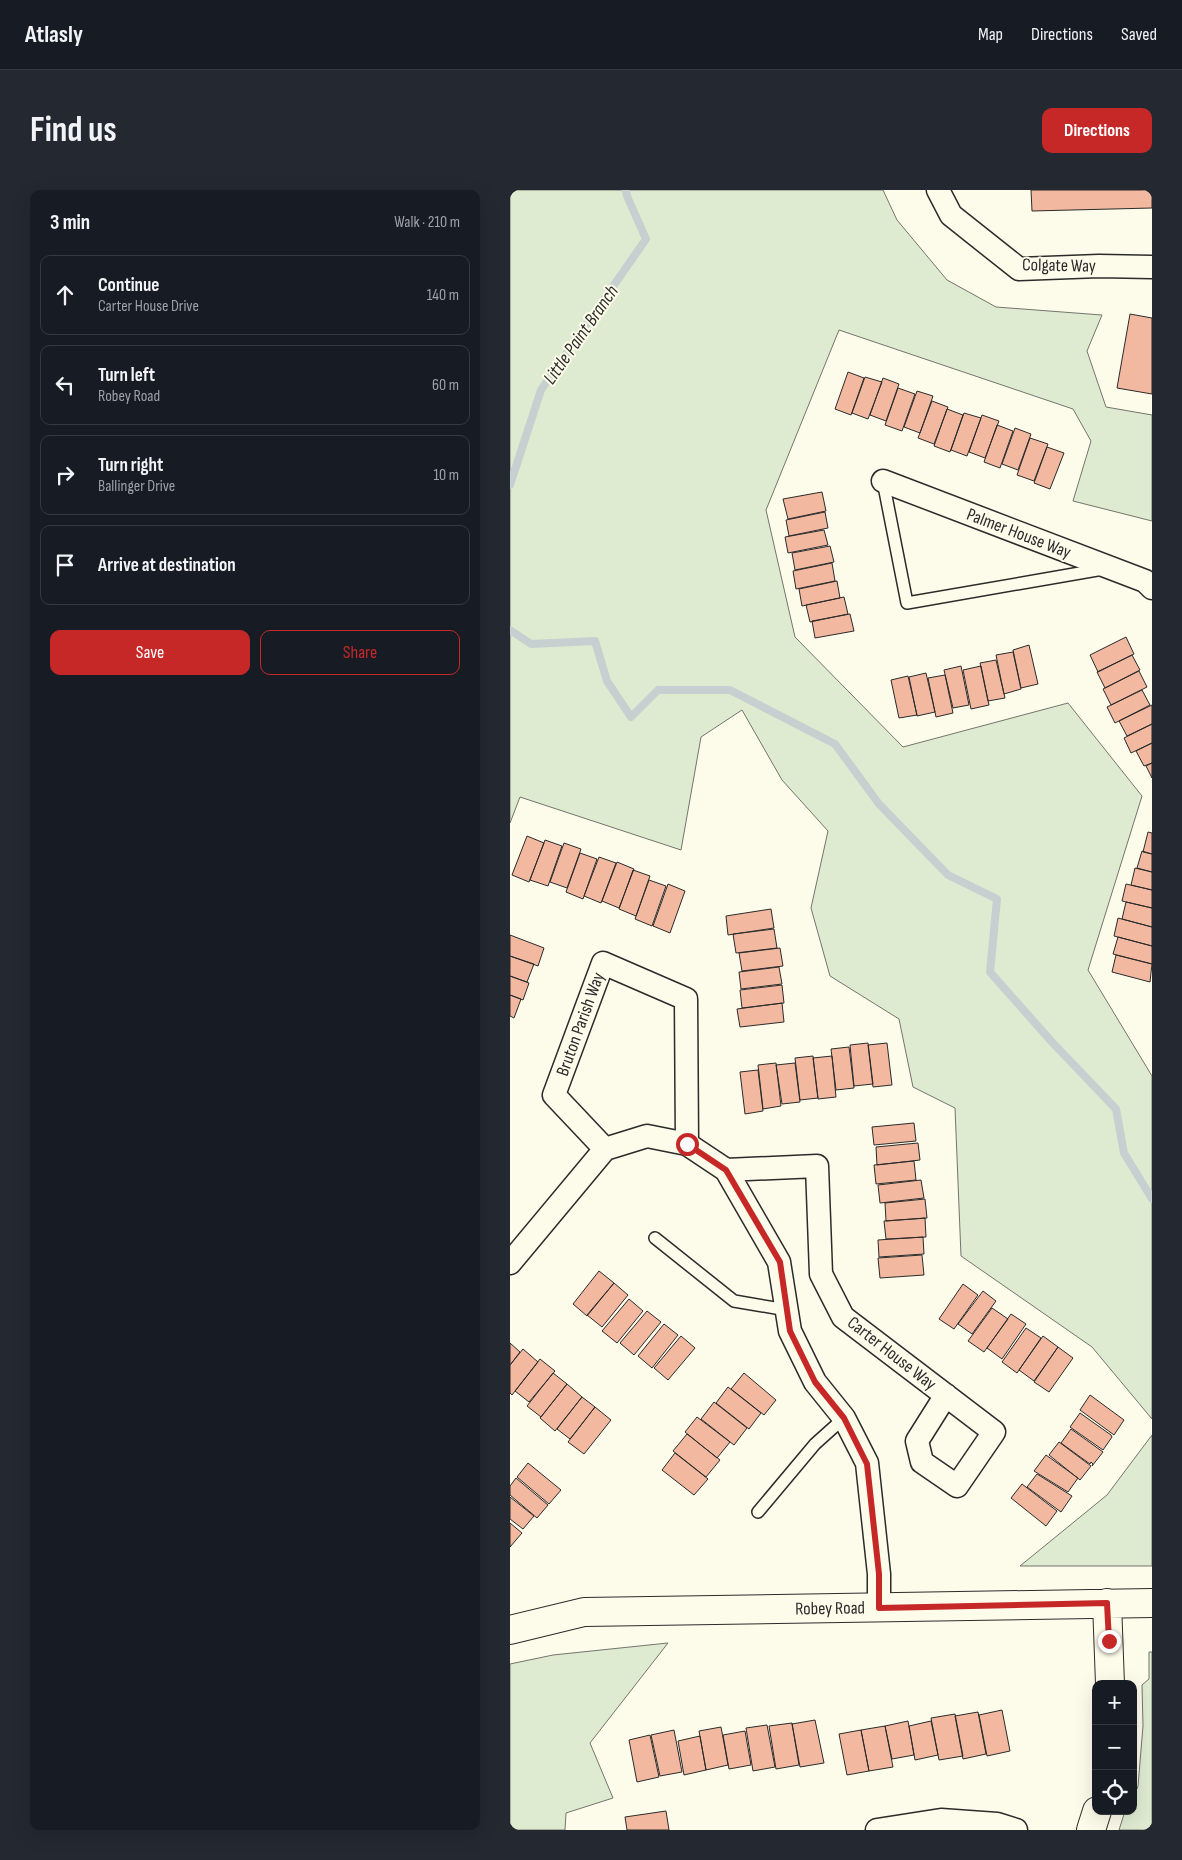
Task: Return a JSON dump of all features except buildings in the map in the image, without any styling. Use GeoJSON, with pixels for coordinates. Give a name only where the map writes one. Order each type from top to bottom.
{"type":"FeatureCollection","features":[{"type":"Feature","properties":{"kind":"street","name":"Colgate Way"},"geometry":{"type":"LineString","coordinates":[[938,190],[951,216],[1018,269],[1099,266],[1152,267]]}},
{"type":"Feature","properties":{"kind":"street","name":"Palmer House Way"},"geometry":{"type":"LineString","coordinates":[[883,481],[1146,581],[1152,588]]}},
{"type":"Feature","properties":{"kind":"street","name":"Bruton Parish Way"},"geometry":{"type":"LineString","coordinates":[[605,1149],[554,1095],[603,963],[686,999],[687,1144]]}},
{"type":"Feature","properties":{"kind":"street"},"geometry":{"type":"LineString","coordinates":[[510,1263],[605,1149],[647,1136],[687,1144],[726,1170],[780,1262],[790,1331],[815,1382],[844,1418],[867,1464],[879,1574],[879,1608]]}},
{"type":"Feature","properties":{"kind":"street","name":"Carter House Way"},"geometry":{"type":"LineString","coordinates":[[726,1170],[817,1166],[822,1274],[843,1317],[946,1395]]}},
{"type":"Feature","properties":{"kind":"street"},"geometry":{"type":"LineString","coordinates":[[1107,1603],[1110,1680]]}},
{"type":"Feature","properties":{"kind":"street","name":"Robey Road"},"geometry":{"type":"LineString","coordinates":[[510,1630],[584,1612],[1152,1603]]}},
{"type":"Feature","properties":{"kind":"street"},"geometry":{"type":"LineString","coordinates":[[1090,1830],[1095,1815]]}},
{"type":"Feature","properties":{"kind":"street"},"geometry":{"type":"LineString","coordinates":[[877,1830],[941,1820],[997,1824],[1016,1830]]}},
{"type":"Feature","properties":{"kind":"lane"},"geometry":{"type":"LineString","coordinates":[[883,481],[907,603],[1110,568]]}},
{"type":"Feature","properties":{"kind":"lane"},"geometry":{"type":"LineString","coordinates":[[655,1238],[734,1301],[787,1310]]}},
{"type":"Feature","properties":{"kind":"lane"},"geometry":{"type":"LineString","coordinates":[[758,1512],[815,1444],[844,1418]]}},
{"type":"Feature","properties":{"kind":"green space"},"geometry":{"type":"Polygon","coordinates":[[[510,190],[883,190],[897,220],[947,280],[996,307],[1102,315],[1087,351],[1106,407],[1152,415],[1152,521],[1073,501],[1091,441],[1073,409],[839,330],[766,510],[795,637],[903,747],[1068,703],[1142,796],[1088,970],[1152,1076],[1152,1419],[1092,1347],[961,1256],[955,1108],[913,1087],[899,1019],[830,976],[811,908],[828,831],[782,780],[742,710],[701,737],[681,850],[520,797],[510,823],[510,190]]]}},
{"type":"Feature","properties":{"kind":"green space"},"geometry":{"type":"Polygon","coordinates":[[[1152,1435],[1152,1566],[1020,1566],[1107,1495],[1152,1435]]]}},
{"type":"Feature","properties":{"kind":"green space"},"geometry":{"type":"Polygon","coordinates":[[[668,1643],[590,1743],[613,1798],[566,1813],[565,1830],[510,1830],[510,1664],[553,1655],[668,1643]]]}},
{"type":"Feature","properties":{"kind":"green space"},"geometry":{"type":"Polygon","coordinates":[[[1149,1652],[1152,1652],[1152,1830],[1119,1830],[1124,1815],[1137,1815],[1137,1789],[1143,1726],[1142,1685],[1149,1679],[1149,1652]]]}},
{"type":"Feature","properties":{"kind":"waterway","name":"Little Paint Branch"},"geometry":{"type":"LineString","coordinates":[[510,485],[541,390],[646,239],[626,190]]}},
{"type":"Feature","properties":{"kind":"waterway"},"geometry":{"type":"LineString","coordinates":[[510,630],[531,644],[595,641],[607,681],[631,717],[658,690],[730,690],[835,744],[879,804],[948,875],[997,899],[990,972],[1051,1041],[1116,1109],[1124,1153],[1152,1199]]}},
{"type":"Feature","properties":{"kind":"route"},"geometry":{"type":"LineString","coordinates":[[687,1144],[726,1170],[780,1262],[790,1331],[815,1382],[844,1418],[867,1464],[879,1574],[879,1608],[1107,1603],[1109,1641]]}}]}
